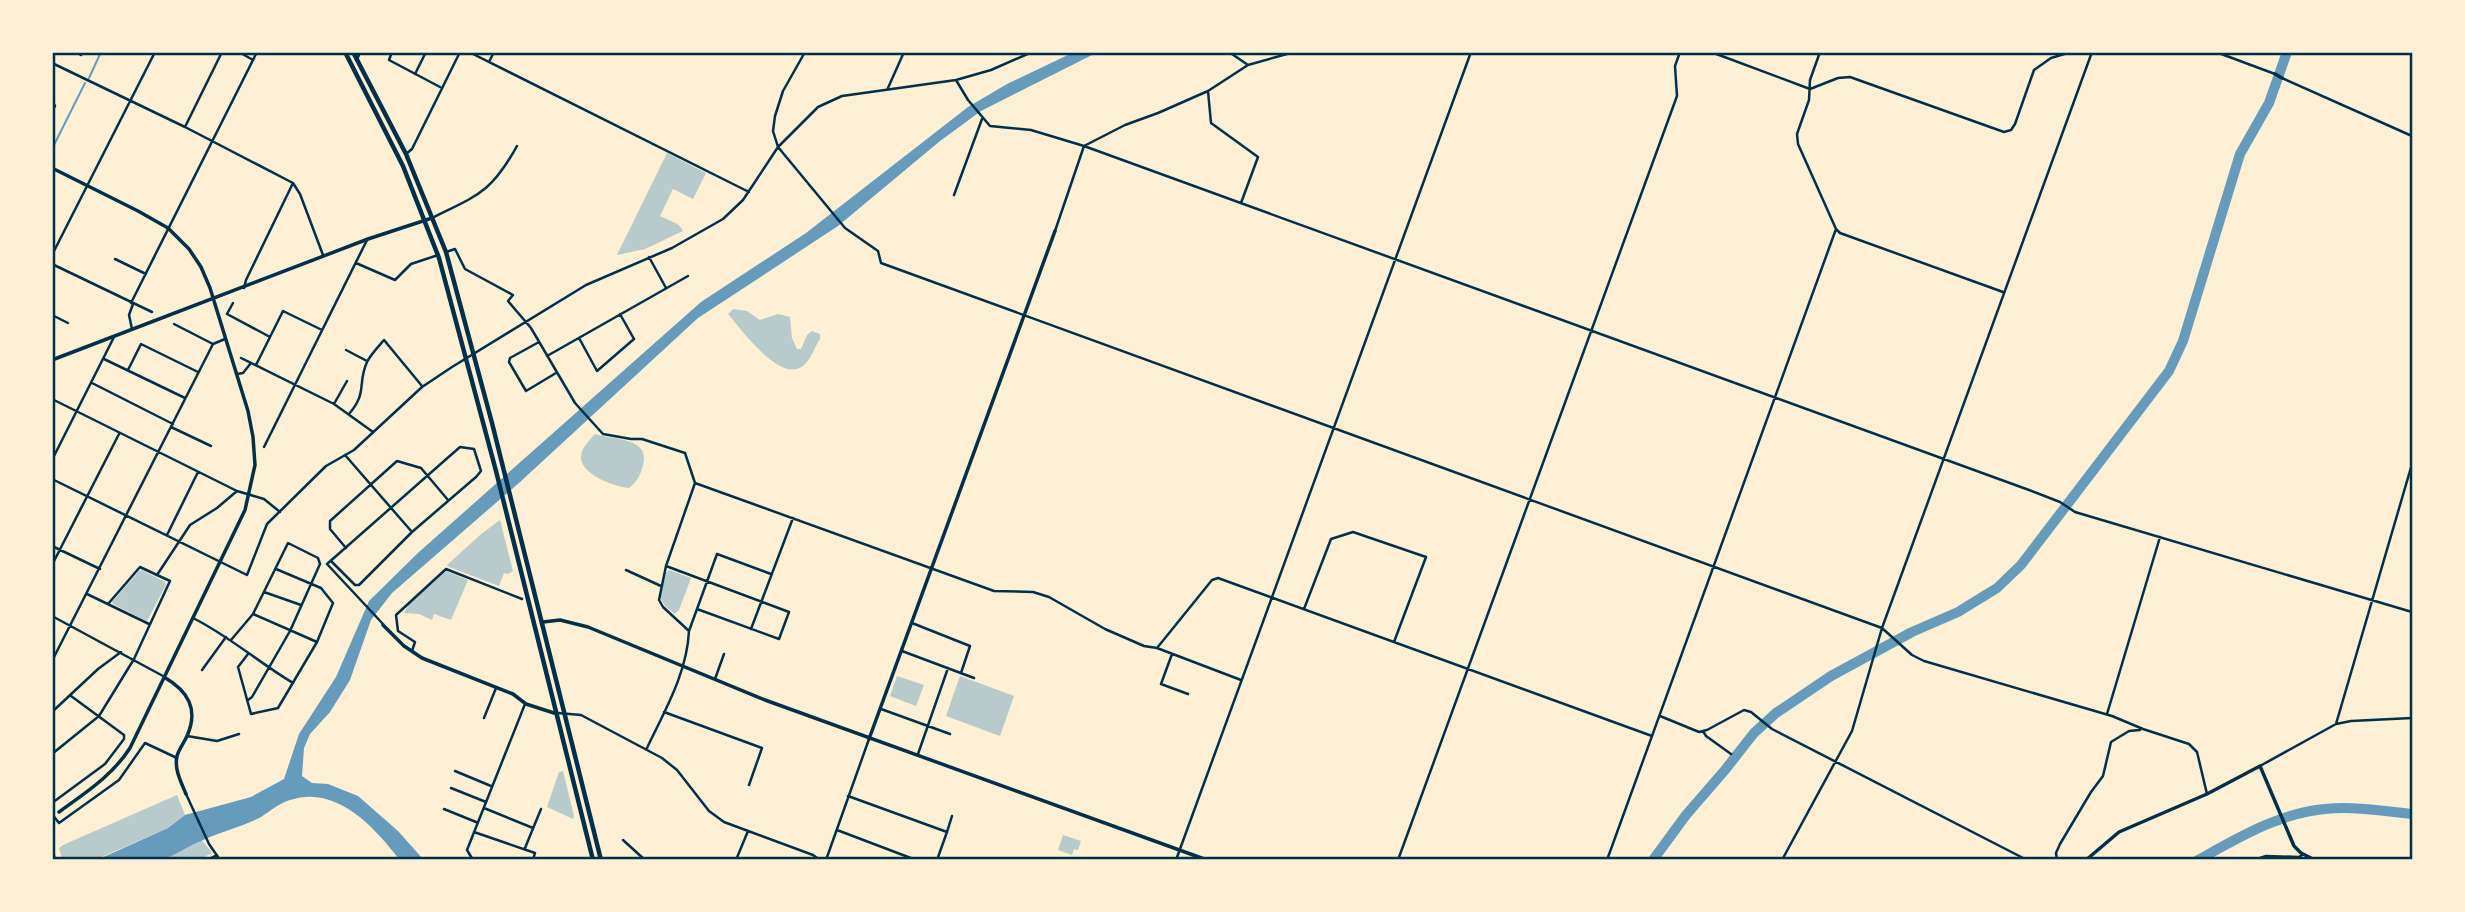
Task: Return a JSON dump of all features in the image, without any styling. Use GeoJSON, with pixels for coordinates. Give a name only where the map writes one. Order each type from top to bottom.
{"type":"FeatureCollection","features":[{"type":"Feature","properties":{"kind":"highway"},"geometry":{"type":"LineString","coordinates":[[345,52],[403,166],[438,255],[496,471],[554,713],[593,859]]}},
{"type":"Feature","properties":{"kind":"highway"},"geometry":{"type":"LineString","coordinates":[[353,52],[406,154],[446,252],[543,622],[601,859]]}},
{"type":"Feature","properties":{"kind":"street"},"geometry":{"type":"LineString","coordinates":[[76,52],[81,55],[82,52]]}},
{"type":"Feature","properties":{"kind":"street"},"geometry":{"type":"LineString","coordinates":[[52,256],[155,52]]}},
{"type":"Feature","properties":{"kind":"street"},"geometry":{"type":"LineString","coordinates":[[185,127],[222,52]]}},
{"type":"Feature","properties":{"kind":"street"},"geometry":{"type":"LineString","coordinates":[[239,52],[253,60]]}},
{"type":"Feature","properties":{"kind":"street"},"geometry":{"type":"LineString","coordinates":[[132,329],[129,315],[132,303],[257,52]]}},
{"type":"Feature","properties":{"kind":"street"},"geometry":{"type":"LineString","coordinates":[[357,60],[360,52]]}},
{"type":"Feature","properties":{"kind":"street"},"geometry":{"type":"LineString","coordinates":[[392,52],[389,60],[441,87]]}},
{"type":"Feature","properties":{"kind":"street"},"geometry":{"type":"LineString","coordinates":[[415,74],[426,52]]}},
{"type":"Feature","properties":{"kind":"street"},"geometry":{"type":"LineString","coordinates":[[406,154],[412,149],[460,52]]}},
{"type":"Feature","properties":{"kind":"street"},"geometry":{"type":"LineString","coordinates":[[469,52],[750,192]]}},
{"type":"Feature","properties":{"kind":"street"},"geometry":{"type":"LineString","coordinates":[[489,62],[494,52]]}},
{"type":"Feature","properties":{"kind":"street"},"geometry":{"type":"LineString","coordinates":[[805,52],[783,91],[775,116],[773,131],[778,147],[845,228],[878,251],[881,263],[1882,628],[1912,655],[1924,661],[2107,715],[2189,744],[2197,752],[2207,794]]}},
{"type":"Feature","properties":{"kind":"street"},"geometry":{"type":"LineString","coordinates":[[888,88],[904,52]]}},
{"type":"Feature","properties":{"kind":"street"},"geometry":{"type":"LineString","coordinates":[[52,479],[247,575],[267,524],[326,467],[373,432],[422,387],[586,285],[672,248],[723,219],[750,192],[778,147],[803,120],[828,101],[888,88],[956,80],[991,71],[1032,52]]}},
{"type":"Feature","properties":{"kind":"street"},"geometry":{"type":"LineString","coordinates":[[1229,52],[1248,65]]}},
{"type":"Feature","properties":{"kind":"street"},"geometry":{"type":"LineString","coordinates":[[826,859],[1084,146],[1125,125],[1208,91],[1248,65],[1294,52]]}},
{"type":"Feature","properties":{"kind":"street"},"geometry":{"type":"LineString","coordinates":[[1176,859],[1471,52]]}},
{"type":"Feature","properties":{"kind":"street"},"geometry":{"type":"LineString","coordinates":[[1398,859],[1676,96],[1675,66],[1680,52]]}},
{"type":"Feature","properties":{"kind":"street"},"geometry":{"type":"LineString","coordinates":[[1711,52],[1810,89],[1838,78],[1850,77],[2004,132],[2011,130],[2015,124],[2034,70],[2051,58],[2071,52]]}},
{"type":"Feature","properties":{"kind":"street"},"geometry":{"type":"LineString","coordinates":[[1820,52],[1809,100],[1797,134],[1798,144],[1836,229],[1840,233],[2005,292]]}},
{"type":"Feature","properties":{"kind":"street"},"geometry":{"type":"LineString","coordinates":[[1782,859],[1852,730],[1882,628],[2092,52]]}},
{"type":"Feature","properties":{"kind":"street"},"geometry":{"type":"LineString","coordinates":[[2216,52],[2275,74],[2413,136]]}},
{"type":"Feature","properties":{"kind":"street"},"geometry":{"type":"LineString","coordinates":[[52,63],[293,183],[300,194],[324,256]]}},
{"type":"Feature","properties":{"kind":"street"},"geometry":{"type":"LineString","coordinates":[[956,80],[982,119],[990,126],[1031,130],[1084,146],[1944,458],[2060,502],[2070,510],[2413,612]]}},
{"type":"Feature","properties":{"kind":"street"},"geometry":{"type":"LineString","coordinates":[[1208,91],[1211,123],[1258,157],[1241,203]]}},
{"type":"Feature","properties":{"kind":"street"},"geometry":{"type":"LineString","coordinates":[[52,101],[55,106],[52,112]]}},
{"type":"Feature","properties":{"kind":"street"},"geometry":{"type":"LineString","coordinates":[[954,195],[982,119]]}},
{"type":"Feature","properties":{"kind":"street"},"geometry":{"type":"LineString","coordinates":[[52,360],[368,239],[432,218],[488,188],[506,167],[517,146]]}},
{"type":"Feature","properties":{"kind":"street"},"geometry":{"type":"LineString","coordinates":[[52,168],[168,228],[189,249],[201,267],[237,374],[253,437],[255,465],[245,510],[122,760],[102,781],[58,812]]}},
{"type":"Feature","properties":{"kind":"street"},"geometry":{"type":"LineString","coordinates":[[244,288],[293,183]]}},
{"type":"Feature","properties":{"kind":"street"},"geometry":{"type":"LineString","coordinates":[[1606,859],[1836,229]]}},
{"type":"Feature","properties":{"kind":"street"},"geometry":{"type":"LineString","coordinates":[[264,447],[368,239]]}},
{"type":"Feature","properties":{"kind":"street"},"geometry":{"type":"LineString","coordinates":[[446,252],[455,249],[466,269],[513,295],[508,302],[539,342],[575,403],[597,428],[608,436],[642,439],[685,453],[695,483],[666,566],[659,600],[689,631]]}},
{"type":"Feature","properties":{"kind":"street"},"geometry":{"type":"LineString","coordinates":[[356,262],[395,280],[411,264],[438,255]]}},
{"type":"Feature","properties":{"kind":"street"},"geometry":{"type":"LineString","coordinates":[[649,257],[666,288]]}},
{"type":"Feature","properties":{"kind":"street"},"geometry":{"type":"LineString","coordinates":[[115,259],[146,274]]}},
{"type":"Feature","properties":{"kind":"street"},"geometry":{"type":"LineString","coordinates":[[52,264],[152,312]]}},
{"type":"Feature","properties":{"kind":"street"},"geometry":{"type":"LineString","coordinates":[[547,356],[688,276]]}},
{"type":"Feature","properties":{"kind":"street"},"geometry":{"type":"LineString","coordinates":[[233,303],[227,314],[270,337]]}},
{"type":"Feature","properties":{"kind":"street"},"geometry":{"type":"LineString","coordinates":[[237,374],[254,364],[283,311],[322,330]]}},
{"type":"Feature","properties":{"kind":"street"},"geometry":{"type":"LineString","coordinates":[[579,338],[597,371],[634,339],[620,314]]}},
{"type":"Feature","properties":{"kind":"street"},"geometry":{"type":"LineString","coordinates":[[52,315],[68,323]]}},
{"type":"Feature","properties":{"kind":"street"},"geometry":{"type":"LineString","coordinates":[[174,324],[213,344]]}},
{"type":"Feature","properties":{"kind":"street"},"geometry":{"type":"LineString","coordinates":[[52,460],[114,336]]}},
{"type":"Feature","properties":{"kind":"street"},"geometry":{"type":"LineString","coordinates":[[52,660],[72,626],[213,344],[225,339]]}},
{"type":"Feature","properties":{"kind":"street"},"geometry":{"type":"LineString","coordinates":[[349,414],[360,401],[367,361],[384,340],[422,387]]}},
{"type":"Feature","properties":{"kind":"street"},"geometry":{"type":"LineString","coordinates":[[539,342],[510,358],[509,362],[526,391],[556,373]]}},
{"type":"Feature","properties":{"kind":"street"},"geometry":{"type":"LineString","coordinates":[[128,370],[141,344],[198,372]]}},
{"type":"Feature","properties":{"kind":"street"},"geometry":{"type":"LineString","coordinates":[[346,350],[367,361]]}},
{"type":"Feature","properties":{"kind":"street"},"geometry":{"type":"LineString","coordinates":[[241,358],[334,404],[373,432]]}},
{"type":"Feature","properties":{"kind":"street"},"geometry":{"type":"LineString","coordinates":[[104,359],[185,398]]}},
{"type":"Feature","properties":{"kind":"street"},"geometry":{"type":"LineString","coordinates":[[334,404],[347,381]]}},
{"type":"Feature","properties":{"kind":"street"},"geometry":{"type":"LineString","coordinates":[[92,383],[211,446]]}},
{"type":"Feature","properties":{"kind":"street"},"geometry":{"type":"LineString","coordinates":[[52,399],[237,491],[264,499],[280,512]]}},
{"type":"Feature","properties":{"kind":"street"},"geometry":{"type":"LineString","coordinates":[[52,565],[120,433]]}},
{"type":"Feature","properties":{"kind":"street"},"geometry":{"type":"LineString","coordinates":[[320,564],[331,561],[460,447],[474,449],[481,471],[359,585],[355,585],[331,561]]}},
{"type":"Feature","properties":{"kind":"street"},"geometry":{"type":"LineString","coordinates":[[345,455],[412,533]]}},
{"type":"Feature","properties":{"kind":"street"},"geometry":{"type":"LineString","coordinates":[[346,548],[330,528],[330,521],[397,461],[421,468],[449,500]]}},
{"type":"Feature","properties":{"kind":"street"},"geometry":{"type":"LineString","coordinates":[[2336,724],[2413,464]]}},
{"type":"Feature","properties":{"kind":"street"},"geometry":{"type":"LineString","coordinates":[[167,536],[198,472]]}},
{"type":"Feature","properties":{"kind":"street"},"geometry":{"type":"LineString","coordinates":[[695,483],[994,591],[1033,592],[1049,597],[1105,629],[1144,646],[1157,648],[1241,680]]}},
{"type":"Feature","properties":{"kind":"street"},"geometry":{"type":"LineString","coordinates":[[157,575],[190,525],[217,509],[237,491]]}},
{"type":"Feature","properties":{"kind":"street"},"geometry":{"type":"LineString","coordinates":[[751,629],[793,518]]}},
{"type":"Feature","properties":{"kind":"street"},"geometry":{"type":"LineString","coordinates":[[1304,609],[1331,539],[1353,531],[1426,557],[1394,642]]}},
{"type":"Feature","properties":{"kind":"street"},"geometry":{"type":"LineString","coordinates":[[2107,715],[2160,537]]}},
{"type":"Feature","properties":{"kind":"street"},"geometry":{"type":"LineString","coordinates":[[231,640],[253,614],[288,543],[318,558],[320,564],[290,631],[252,698],[248,700]]}},
{"type":"Feature","properties":{"kind":"street"},"geometry":{"type":"LineString","coordinates":[[52,546],[100,569]]}},
{"type":"Feature","properties":{"kind":"street"},"geometry":{"type":"LineString","coordinates":[[647,748],[684,667],[689,631],[717,554],[772,574]]}},
{"type":"Feature","properties":{"kind":"street"},"geometry":{"type":"LineString","coordinates":[[327,564],[383,625],[422,658],[513,694],[526,704],[554,713],[581,715],[647,748],[677,771],[717,818],[820,859]]}},
{"type":"Feature","properties":{"kind":"street"},"geometry":{"type":"LineString","coordinates":[[666,566],[789,612],[779,639],[697,609]]}},
{"type":"Feature","properties":{"kind":"street"},"geometry":{"type":"LineString","coordinates":[[52,754],[99,716],[134,659],[170,581],[140,567],[108,604]]}},
{"type":"Feature","properties":{"kind":"street"},"geometry":{"type":"LineString","coordinates":[[248,654],[238,667],[251,714],[278,708],[317,642],[333,603],[321,588],[276,569]]}},
{"type":"Feature","properties":{"kind":"street"},"geometry":{"type":"LineString","coordinates":[[411,651],[415,642],[398,631],[396,615],[446,569],[522,599]]}},
{"type":"Feature","properties":{"kind":"street"},"geometry":{"type":"LineString","coordinates":[[626,570],[661,586]]}},
{"type":"Feature","properties":{"kind":"street"},"geometry":{"type":"LineString","coordinates":[[1157,648],[1212,580],[1217,578],[1652,736]]}},
{"type":"Feature","properties":{"kind":"street"},"geometry":{"type":"LineString","coordinates":[[264,592],[302,605]]}},
{"type":"Feature","properties":{"kind":"street"},"geometry":{"type":"LineString","coordinates":[[88,594],[149,624]]}},
{"type":"Feature","properties":{"kind":"street"},"geometry":{"type":"LineString","coordinates":[[253,614],[317,642]]}},
{"type":"Feature","properties":{"kind":"street"},"geometry":{"type":"LineString","coordinates":[[52,616],[134,659],[182,689],[190,701],[193,716],[177,758],[177,769],[209,844],[220,859]]}},
{"type":"Feature","properties":{"kind":"street"},"geometry":{"type":"LineString","coordinates":[[193,618],[294,683]]}},
{"type":"Feature","properties":{"kind":"street"},"geometry":{"type":"LineString","coordinates":[[543,622],[560,620],[580,624],[715,680],[869,738],[1207,859]]}},
{"type":"Feature","properties":{"kind":"street"},"geometry":{"type":"LineString","coordinates":[[912,623],[970,646],[961,673]]}},
{"type":"Feature","properties":{"kind":"street"},"geometry":{"type":"LineString","coordinates":[[202,670],[226,637]]}},
{"type":"Feature","properties":{"kind":"street"},"geometry":{"type":"LineString","coordinates":[[902,651],[974,678]]}},
{"type":"Feature","properties":{"kind":"street"},"geometry":{"type":"LineString","coordinates":[[52,712],[98,669],[121,652]]}},
{"type":"Feature","properties":{"kind":"street"},"geometry":{"type":"LineString","coordinates":[[715,680],[724,654]]}},
{"type":"Feature","properties":{"kind":"street"},"geometry":{"type":"LineString","coordinates":[[1172,654],[1161,684],[1188,694]]}},
{"type":"Feature","properties":{"kind":"street"},"geometry":{"type":"LineString","coordinates":[[918,755],[948,668]]}},
{"type":"Feature","properties":{"kind":"street"},"geometry":{"type":"LineString","coordinates":[[484,718],[496,688]]}},
{"type":"Feature","properties":{"kind":"street"},"geometry":{"type":"LineString","coordinates":[[52,803],[97,771],[113,756],[124,735],[71,696]]}},
{"type":"Feature","properties":{"kind":"street"},"geometry":{"type":"LineString","coordinates":[[473,859],[467,850],[526,704]]}},
{"type":"Feature","properties":{"kind":"street"},"geometry":{"type":"LineString","coordinates":[[881,709],[950,734]]}},
{"type":"Feature","properties":{"kind":"street"},"geometry":{"type":"LineString","coordinates":[[1703,731],[1744,710],[1751,712],[1772,729],[2027,859]]}},
{"type":"Feature","properties":{"kind":"street"},"geometry":{"type":"LineString","coordinates":[[664,712],[762,748],[749,785]]}},
{"type":"Feature","properties":{"kind":"street"},"geometry":{"type":"LineString","coordinates":[[1660,716],[1703,731],[1731,754]]}},
{"type":"Feature","properties":{"kind":"street"},"geometry":{"type":"LineString","coordinates":[[2087,859],[2119,832],[2207,794],[2336,724],[2351,720],[2413,718]]}},
{"type":"Feature","properties":{"kind":"street"},"geometry":{"type":"LineString","coordinates":[[2057,859],[2056,853],[2060,844],[2103,776],[2111,742],[2129,731],[2143,729]]}},
{"type":"Feature","properties":{"kind":"street"},"geometry":{"type":"LineString","coordinates":[[187,736],[217,741],[239,734]]}},
{"type":"Feature","properties":{"kind":"street"},"geometry":{"type":"LineString","coordinates":[[52,814],[59,823],[109,788],[130,766],[145,743],[177,758]]}},
{"type":"Feature","properties":{"kind":"street"},"geometry":{"type":"LineString","coordinates":[[2260,766],[2294,846],[2303,855],[2315,859]]}},
{"type":"Feature","properties":{"kind":"street"},"geometry":{"type":"LineString","coordinates":[[455,771],[492,787]]}},
{"type":"Feature","properties":{"kind":"street"},"geometry":{"type":"LineString","coordinates":[[451,788],[486,802]]}},
{"type":"Feature","properties":{"kind":"street"},"geometry":{"type":"LineString","coordinates":[[848,796],[947,832]]}},
{"type":"Feature","properties":{"kind":"street"},"geometry":{"type":"LineString","coordinates":[[484,808],[533,828]]}},
{"type":"Feature","properties":{"kind":"street"},"geometry":{"type":"LineString","coordinates":[[444,809],[478,823]]}},
{"type":"Feature","properties":{"kind":"street"},"geometry":{"type":"LineString","coordinates":[[525,850],[541,809]]}},
{"type":"Feature","properties":{"kind":"street"},"geometry":{"type":"LineString","coordinates":[[937,859],[952,816]]}},
{"type":"Feature","properties":{"kind":"street"},"geometry":{"type":"LineString","coordinates":[[837,830],[916,859]]}},
{"type":"Feature","properties":{"kind":"street"},"geometry":{"type":"LineString","coordinates":[[474,831],[535,853],[533,859]]}},
{"type":"Feature","properties":{"kind":"street"},"geometry":{"type":"LineString","coordinates":[[736,859],[748,831]]}},
{"type":"Feature","properties":{"kind":"street"},"geometry":{"type":"LineString","coordinates":[[624,840],[645,859]]}},
{"type":"Feature","properties":{"kind":"street"},"geometry":{"type":"LineString","coordinates":[[207,859],[217,855]]}},
{"type":"Feature","properties":{"kind":"street"},"geometry":{"type":"LineString","coordinates":[[2254,859],[2303,855]]}},
{"type":"Feature","properties":{"kind":"shaded area"},"geometry":{"type":"Polygon","coordinates":[[[667,153],[706,173],[693,199],[673,189],[660,216],[679,225],[683,231],[645,249],[617,255],[667,153]]]}},
{"type":"Feature","properties":{"kind":"shaded area"},"geometry":{"type":"Polygon","coordinates":[[[733,309],[747,311],[760,320],[778,314],[790,317],[792,338],[797,349],[801,349],[807,335],[812,331],[820,334],[820,339],[806,363],[797,369],[786,368],[775,363],[753,343],[728,314],[733,309]]]}},
{"type":"Feature","properties":{"kind":"shaded area"},"geometry":{"type":"Polygon","coordinates":[[[595,434],[628,441],[641,449],[644,456],[640,475],[629,488],[600,479],[583,465],[582,452],[595,434]]]}},
{"type":"Feature","properties":{"kind":"shaded area"},"geometry":{"type":"Polygon","coordinates":[[[500,520],[513,571],[504,573],[499,586],[447,565],[480,535],[500,520]]]}},
{"type":"Feature","properties":{"kind":"shaded area"},"geometry":{"type":"Polygon","coordinates":[[[142,570],[166,585],[147,621],[112,602],[142,570]]]}},
{"type":"Feature","properties":{"kind":"shaded area"},"geometry":{"type":"Polygon","coordinates":[[[669,570],[691,578],[675,614],[660,598],[669,570]]]}},
{"type":"Feature","properties":{"kind":"shaded area"},"geometry":{"type":"Polygon","coordinates":[[[446,571],[468,580],[451,620],[434,614],[432,620],[419,614],[404,613],[409,604],[446,571]]]}},
{"type":"Feature","properties":{"kind":"shaded area"},"geometry":{"type":"Polygon","coordinates":[[[897,676],[924,685],[916,706],[890,696],[897,676]]]}},
{"type":"Feature","properties":{"kind":"shaded area"},"geometry":{"type":"Polygon","coordinates":[[[960,676],[1014,696],[1000,736],[946,716],[960,676]]]}},
{"type":"Feature","properties":{"kind":"shaded area"},"geometry":{"type":"Polygon","coordinates":[[[563,771],[573,819],[547,807],[559,772],[563,771]]]}},
{"type":"Feature","properties":{"kind":"shaded area"},"geometry":{"type":"Polygon","coordinates":[[[177,795],[185,815],[168,828],[97,859],[62,859],[59,848],[63,845],[177,795]]]}},
{"type":"Feature","properties":{"kind":"shaded area"},"geometry":{"type":"Polygon","coordinates":[[[1063,835],[1081,841],[1078,850],[1074,849],[1072,855],[1058,850],[1063,835]]]}},
{"type":"Feature","properties":{"kind":"shaded area"},"geometry":{"type":"Polygon","coordinates":[[[202,840],[212,853],[200,859],[162,860],[202,840]]]}},
{"type":"Feature","properties":{"kind":"water"},"geometry":{"type":"Polygon","coordinates":[[[1072,53],[1096,53],[981,111],[940,141],[838,226],[698,318],[520,482],[392,593],[371,620],[350,680],[330,712],[310,734],[304,748],[302,776],[312,783],[328,784],[358,796],[398,831],[423,859],[399,859],[379,835],[354,813],[326,799],[310,797],[284,802],[254,821],[208,838],[167,858],[147,861],[97,860],[168,828],[185,815],[251,797],[284,779],[299,734],[336,677],[369,601],[419,552],[701,302],[806,233],[968,107],[1007,84],[1072,53]]]}},
{"type":"Feature","properties":{"kind":"waterway"},"geometry":{"type":"LineString","coordinates":[[89,78],[101,52]]}},
{"type":"Feature","properties":{"kind":"waterway"},"geometry":{"type":"LineString","coordinates":[[1653,860],[1686,815],[1754,733],[1776,713],[1831,676],[1912,632],[1958,612],[1997,588],[2021,565],[2169,371],[2183,341],[2240,154],[2269,103],[2287,52]]}},
{"type":"Feature","properties":{"kind":"waterway"},"geometry":{"type":"LineString","coordinates":[[52,149],[85,83]]}},
{"type":"Feature","properties":{"kind":"waterway"},"geometry":{"type":"LineString","coordinates":[[2198,860],[2259,828],[2308,811],[2347,808],[2412,814]]}},
{"type":"Feature","properties":{"kind":"railway"},"geometry":{"type":"LineString","coordinates":[[52,849],[56,860]]}}]}
